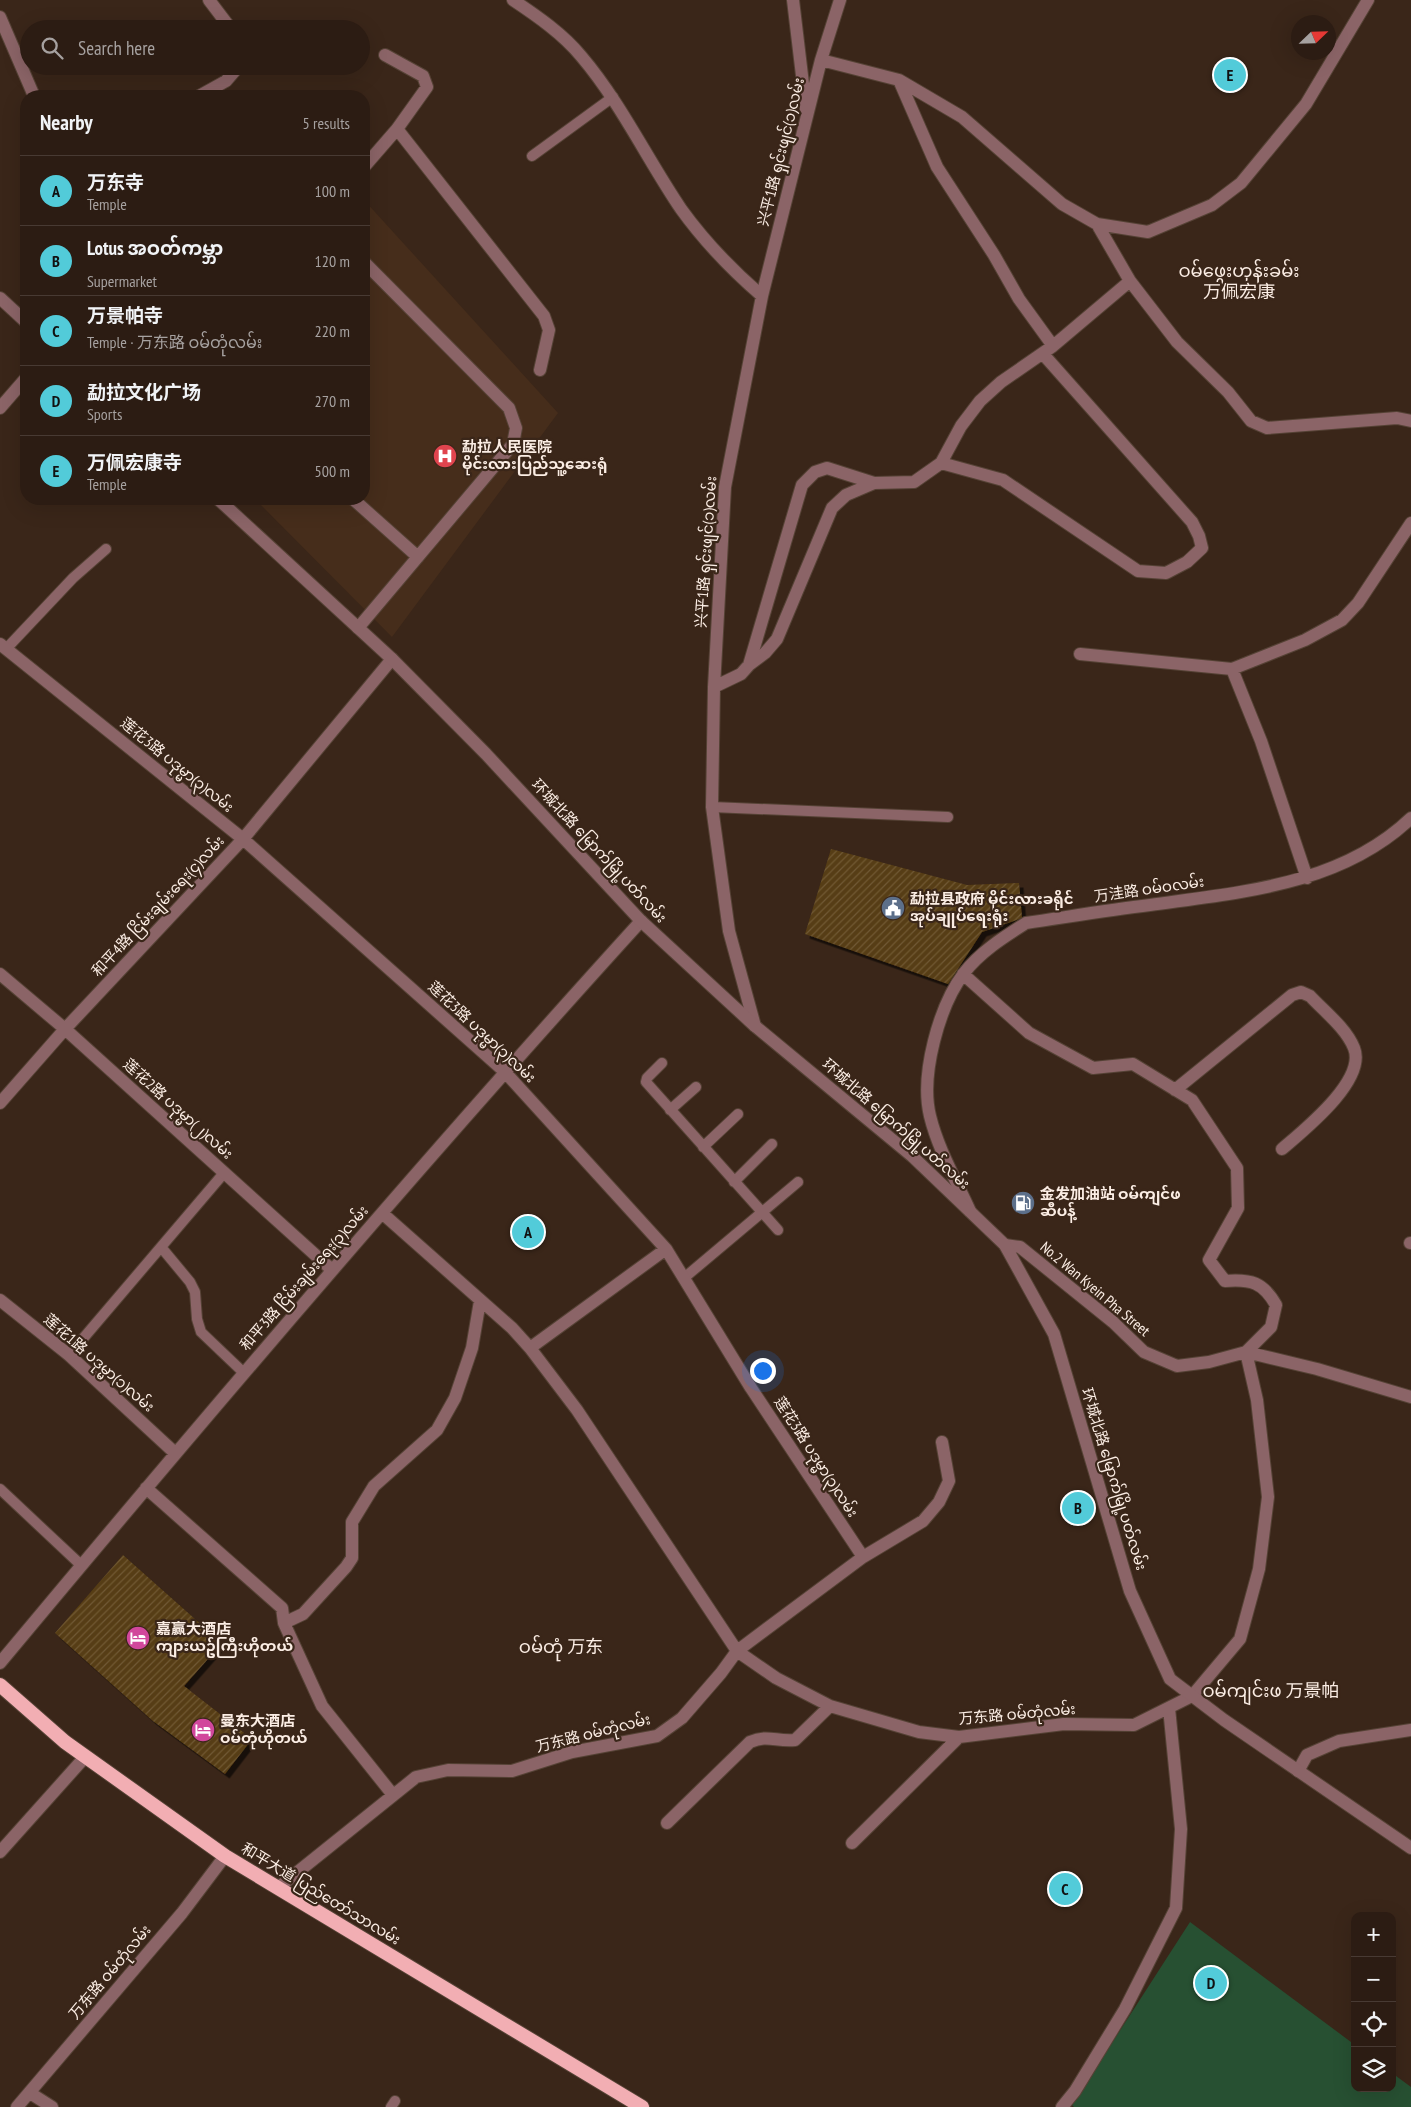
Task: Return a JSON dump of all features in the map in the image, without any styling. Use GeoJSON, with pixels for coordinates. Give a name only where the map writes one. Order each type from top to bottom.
{"type":"FeatureCollection","features":[{"type":"Feature","properties":{"kind":"highway","name":"和平大道 ပြည်တော်သာလမ်း"},"geometry":{"type":"LineString","coordinates":[[0,1685],[65,1742],[225,1856],[642,2107]]}},
{"type":"Feature","properties":{"kind":"street"},"geometry":{"type":"LineString","coordinates":[[210,0],[224,20]]}},
{"type":"Feature","properties":{"kind":"street"},"geometry":{"type":"LineString","coordinates":[[514,0],[534,13],[580,54],[613,97],[682,210],[731,268],[762,296]]}},
{"type":"Feature","properties":{"kind":"street"},"geometry":{"type":"LineString","coordinates":[[793,0],[807,120]]}},
{"type":"Feature","properties":{"kind":"street","name":"兴平1路 ရှင်းဖျင်(၁)လမ်း"},"geometry":{"type":"LineString","coordinates":[[756,1026],[729,931],[712,807],[714,687],[725,487],[762,296],[821,60],[840,0]]}},
{"type":"Feature","properties":{"kind":"street"},"geometry":{"type":"LineString","coordinates":[[821,60],[899,80],[962,117],[1062,204],[1097,224],[1148,232],[1212,205],[1241,183],[1306,104],[1368,0]]}},
{"type":"Feature","properties":{"kind":"street"},"geometry":{"type":"LineString","coordinates":[[0,17],[20,63]]}},
{"type":"Feature","properties":{"kind":"street"},"geometry":{"type":"LineString","coordinates":[[370,160],[397,129],[427,87],[423,76],[385,55]]}},
{"type":"Feature","properties":{"kind":"street"},"geometry":{"type":"LineString","coordinates":[[25,75],[31,90]]}},
{"type":"Feature","properties":{"kind":"street"},"geometry":{"type":"LineString","coordinates":[[211,90],[226,82],[232,75]]}},
{"type":"Feature","properties":{"kind":"street"},"geometry":{"type":"LineString","coordinates":[[899,80],[937,167],[1020,299],[1048,350],[1192,522],[1199,536],[1202,548],[1187,562],[1166,573],[1138,571],[1003,480],[941,462]]}},
{"type":"Feature","properties":{"kind":"street"},"geometry":{"type":"LineString","coordinates":[[397,129],[544,316],[549,330],[540,370]]}},
{"type":"Feature","properties":{"kind":"street"},"geometry":{"type":"LineString","coordinates":[[1097,224],[1130,281],[1177,342],[1228,392],[1250,421],[1267,428],[1398,418],[1411,420]]}},
{"type":"Feature","properties":{"kind":"street"},"geometry":{"type":"LineString","coordinates":[[358,628],[513,444],[516,428],[509,408],[370,268]]}},
{"type":"Feature","properties":{"kind":"street"},"geometry":{"type":"LineString","coordinates":[[748,665],[802,485],[815,472],[827,468],[874,483],[914,482],[941,462],[961,426],[980,401],[1001,382],[1048,350],[1130,281]]}},
{"type":"Feature","properties":{"kind":"street"},"geometry":{"type":"LineString","coordinates":[[0,298],[20,316]]}},
{"type":"Feature","properties":{"kind":"street"},"geometry":{"type":"LineString","coordinates":[[0,408],[20,385]]}},
{"type":"Feature","properties":{"kind":"street"},"geometry":{"type":"LineString","coordinates":[[714,687],[741,674],[748,665],[765,653],[777,639],[832,508],[846,495],[874,483]]}},
{"type":"Feature","properties":{"kind":"street","name":"环城北路 မြောက်မြို့ပတ်လမ်း"},"geometry":{"type":"LineString","coordinates":[[227,505],[392,659],[486,754],[641,921],[756,1026],[912,1156],[1005,1245],[1054,1334],[1130,1590],[1170,1679],[1298,1771],[1411,1848]]}},
{"type":"Feature","properties":{"kind":"street"},"geometry":{"type":"LineString","coordinates":[[360,505],[418,557]]}},
{"type":"Feature","properties":{"kind":"street"},"geometry":{"type":"LineString","coordinates":[[1080,654],[1232,669],[1305,640],[1342,620],[1358,603],[1411,523]]}},
{"type":"Feature","properties":{"kind":"street","name":"莲花3路 ပဒုမ္မာ(၃)လမ်း"},"geometry":{"type":"LineString","coordinates":[[3,646],[243,839],[504,1071],[666,1249],[751,1388],[862,1557]]}},
{"type":"Feature","properties":{"kind":"street","name":"和平4路 ငြိမ်းချမ်းရေး(၄)လမ်း"},"geometry":{"type":"LineString","coordinates":[[0,1103],[65,1029],[243,839],[392,659]]}},
{"type":"Feature","properties":{"kind":"street"},"geometry":{"type":"LineString","coordinates":[[1232,669],[1261,741],[1307,878]]}},
{"type":"Feature","properties":{"kind":"street","name":"万洼路 ဝမ်ဝလမ်း"},"geometry":{"type":"LineString","coordinates":[[970,1211],[939,1143],[929,1115],[927,1094],[937,1030],[963,974],[1005,936],[1026,923],[1214,896],[1307,878],[1338,867],[1362,855],[1396,832],[1411,818]]}},
{"type":"Feature","properties":{"kind":"street","name":"和平3路 ငြိမ်းချမ်းရေး(၃)လမ်း"},"geometry":{"type":"LineString","coordinates":[[0,1663],[175,1453],[332,1270],[504,1071],[641,921]]}},
{"type":"Feature","properties":{"kind":"street","name":"莲花2路 ပဒုမ္မာ(၂)လမ်း"},"geometry":{"type":"LineString","coordinates":[[0,974],[65,1029],[332,1270]]}},
{"type":"Feature","properties":{"kind":"street"},"geometry":{"type":"LineString","coordinates":[[963,974],[1029,1033],[1085,1064],[1093,1068],[1133,1064],[1192,1100],[1237,1168],[1238,1208],[1209,1260],[1225,1281],[1245,1279],[1267,1289],[1276,1305],[1271,1327],[1246,1352]]}},
{"type":"Feature","properties":{"kind":"street"},"geometry":{"type":"LineString","coordinates":[[1175,1090],[1292,995],[1301,992],[1310,996],[1348,1037],[1355,1050],[1356,1069],[1324,1112],[1282,1148]]}},
{"type":"Feature","properties":{"kind":"street"},"geometry":{"type":"LineString","coordinates":[[382,1213],[530,1348],[577,1410],[737,1651],[862,1557],[923,1521],[939,1502],[948,1482],[942,1442]]}},
{"type":"Feature","properties":{"kind":"street","name":"No.2 Wan Kyein Pha Street"},"geometry":{"type":"LineString","coordinates":[[1005,1245],[1020,1247],[1113,1322],[1144,1352],[1177,1366],[1209,1362],[1246,1352]]}},
{"type":"Feature","properties":{"kind":"street"},"geometry":{"type":"LineString","coordinates":[[530,1348],[666,1249]]}},
{"type":"Feature","properties":{"kind":"street","name":"莲花1路 ပဒုမ္မာ(၁)လမ်း"},"geometry":{"type":"LineString","coordinates":[[0,1300],[69,1354],[175,1453]]}},
{"type":"Feature","properties":{"kind":"street"},"geometry":{"type":"LineString","coordinates":[[284,1623],[302,1614],[346,1567],[352,1558],[352,1522],[374,1486],[437,1430],[455,1398],[472,1348],[480,1301]]}},
{"type":"Feature","properties":{"kind":"street"},"geometry":{"type":"LineString","coordinates":[[1246,1352],[1317,1369],[1411,1397]]}},
{"type":"Feature","properties":{"kind":"street"},"geometry":{"type":"LineString","coordinates":[[1192,1696],[1240,1638],[1259,1569],[1268,1497],[1257,1400],[1246,1352]]}},
{"type":"Feature","properties":{"kind":"street"},"geometry":{"type":"LineString","coordinates":[[146,1488],[282,1608],[284,1623],[322,1706],[393,1795]]}},
{"type":"Feature","properties":{"kind":"street","name":"万东路 ဝမ်တုံလမ်း"},"geometry":{"type":"LineString","coordinates":[[279,1888],[416,1777],[448,1770],[512,1771],[572,1752],[657,1736],[682,1718],[721,1673],[737,1651],[776,1678],[830,1706],[919,1732],[958,1737],[1064,1724],[1134,1725],[1192,1696]]}},
{"type":"Feature","properties":{"kind":"street"},"geometry":{"type":"LineString","coordinates":[[667,1823],[750,1742],[762,1736],[784,1741],[795,1740],[830,1706]]}},
{"type":"Feature","properties":{"kind":"street"},"geometry":{"type":"LineString","coordinates":[[1062,2107],[1075,2091],[1125,2009],[1176,1908],[1181,1829],[1169,1708]]}},
{"type":"Feature","properties":{"kind":"street"},"geometry":{"type":"LineString","coordinates":[[1298,1771],[1307,1756],[1339,1741],[1411,1730]]}},
{"type":"Feature","properties":{"kind":"street"},"geometry":{"type":"LineString","coordinates":[[852,1843],[958,1737]]}},
{"type":"Feature","properties":{"kind":"street"},"geometry":{"type":"LineString","coordinates":[[0,1852],[85,1757]]}},
{"type":"Feature","properties":{"kind":"street","name":"万东路 ဝမ်တုံလမ်း"},"geometry":{"type":"LineString","coordinates":[[17,2107],[182,1913],[225,1856]]}},
{"type":"Feature","properties":{"kind":"street"},"geometry":{"type":"LineString","coordinates":[[30,2093],[52,2107]]}},
{"type":"Feature","properties":{"kind":"lane"},"geometry":{"type":"LineString","coordinates":[[532,156],[613,97]]}},
{"type":"Feature","properties":{"kind":"lane"},"geometry":{"type":"LineString","coordinates":[[3,646],[73,578],[106,549]]}},
{"type":"Feature","properties":{"kind":"lane"},"geometry":{"type":"LineString","coordinates":[[712,807],[948,817]]}},
{"type":"Feature","properties":{"kind":"lane"},"geometry":{"type":"LineString","coordinates":[[662,1063],[647,1078],[646,1082],[778,1230]]}},
{"type":"Feature","properties":{"kind":"lane"},"geometry":{"type":"LineString","coordinates":[[670,1110],[696,1087]]}},
{"type":"Feature","properties":{"kind":"lane"},"geometry":{"type":"LineString","coordinates":[[703,1147],[738,1114]]}},
{"type":"Feature","properties":{"kind":"lane"},"geometry":{"type":"LineString","coordinates":[[734,1182],[772,1144]]}},
{"type":"Feature","properties":{"kind":"lane"},"geometry":{"type":"LineString","coordinates":[[69,1354],[224,1173]]}},
{"type":"Feature","properties":{"kind":"lane"},"geometry":{"type":"LineString","coordinates":[[684,1278],[798,1182]]}},
{"type":"Feature","properties":{"kind":"lane"},"geometry":{"type":"LineString","coordinates":[[161,1247],[190,1282],[195,1292],[201,1332],[244,1373]]}},
{"type":"Feature","properties":{"kind":"lane"},"geometry":{"type":"LineString","coordinates":[[0,1489],[82,1565]]}},
{"type":"Feature","properties":{"kind":"shaded area","name":"勐拉人民医院 မိုင်းလားပြည်သူ့ဆေးရုံ"},"geometry":{"type":"Polygon","coordinates":[[[370,207],[558,413],[392,637],[261,505],[370,505],[370,207]]]}},
{"type":"Feature","properties":{"kind":"green space"},"geometry":{"type":"Polygon","coordinates":[[[1190,1922],[1351,2042],[1351,2092],[1396,2092],[1396,2076],[1411,2087],[1411,2107],[1074,2107],[1072,2105],[1190,1922]]]}},
{"type":"Feature","properties":{"kind":"building","name":"勐拉县政府 မိုင်းလားခရိုင် အုပ်ချုပ်ရေးရုံး"},"geometry":{"type":"Polygon","coordinates":[[[831,849],[967,885],[1019,883],[1022,918],[982,932],[948,984],[805,934],[831,849]]]}},
{"type":"Feature","properties":{"kind":"building","name":"嘉赢大酒店 ကျားယဥ်ကြီးဟိုတယ်"},"geometry":{"type":"Polygon","coordinates":[[[123,1555],[222,1643],[184,1686],[252,1739],[225,1774],[153,1721],[55,1633],[123,1555]]]}},
{"type":"Feature","properties":{"kind":"place","name":"万佩宏康寺"},"geometry":{"type":"Point","coordinates":[1230,75]}},
{"type":"Feature","properties":{"kind":"place","name":"勐拉人民医院 မိုင်းလားပြည်သူ့ဆေးရုံ"},"geometry":{"type":"Point","coordinates":[445,456]}},
{"type":"Feature","properties":{"kind":"place","name":"勐拉县政府 မိုင်းလားခရိုင် အုပ်ချုပ်ရေးရုံး"},"geometry":{"type":"Point","coordinates":[893,908]}},
{"type":"Feature","properties":{"kind":"place","name":"金发加油站 ဝမ်ကျင်ဖ ဆီပန့်"},"geometry":{"type":"Point","coordinates":[1023,1203]}},
{"type":"Feature","properties":{"kind":"place","name":"万东寺"},"geometry":{"type":"Point","coordinates":[528,1232]}},
{"type":"Feature","properties":{"kind":"place","name":"Lotus အဝတ်ကမ္ဘာ"},"geometry":{"type":"Point","coordinates":[1078,1508]}},
{"type":"Feature","properties":{"kind":"place","name":"嘉赢大酒店 ကျားယဥ်ကြီးဟိုတယ်"},"geometry":{"type":"Point","coordinates":[138,1638]}},
{"type":"Feature","properties":{"kind":"place","name":"曼东大酒店 ဝမ်တုံဟိုတယ်"},"geometry":{"type":"Point","coordinates":[203,1730]}},
{"type":"Feature","properties":{"kind":"place","name":"万景帕寺"},"geometry":{"type":"Point","coordinates":[1065,1889]}},
{"type":"Feature","properties":{"kind":"place","name":"勐拉文化广场"},"geometry":{"type":"Point","coordinates":[1211,1983]}},
{"type":"Feature","properties":{"kind":"district","name":"ဝမ်ဖွေးဟုန်းခမ်း 万佩宏康"},"geometry":{"type":"Point","coordinates":[1239,281]}},
{"type":"Feature","properties":{"kind":"district","name":"ဝမ်တုံ 万东"},"geometry":{"type":"Point","coordinates":[561,1647]}},
{"type":"Feature","properties":{"kind":"district","name":"ဝမ်ကျင်းဖ 万景帕"},"geometry":{"type":"Point","coordinates":[1271,1691]}}]}
